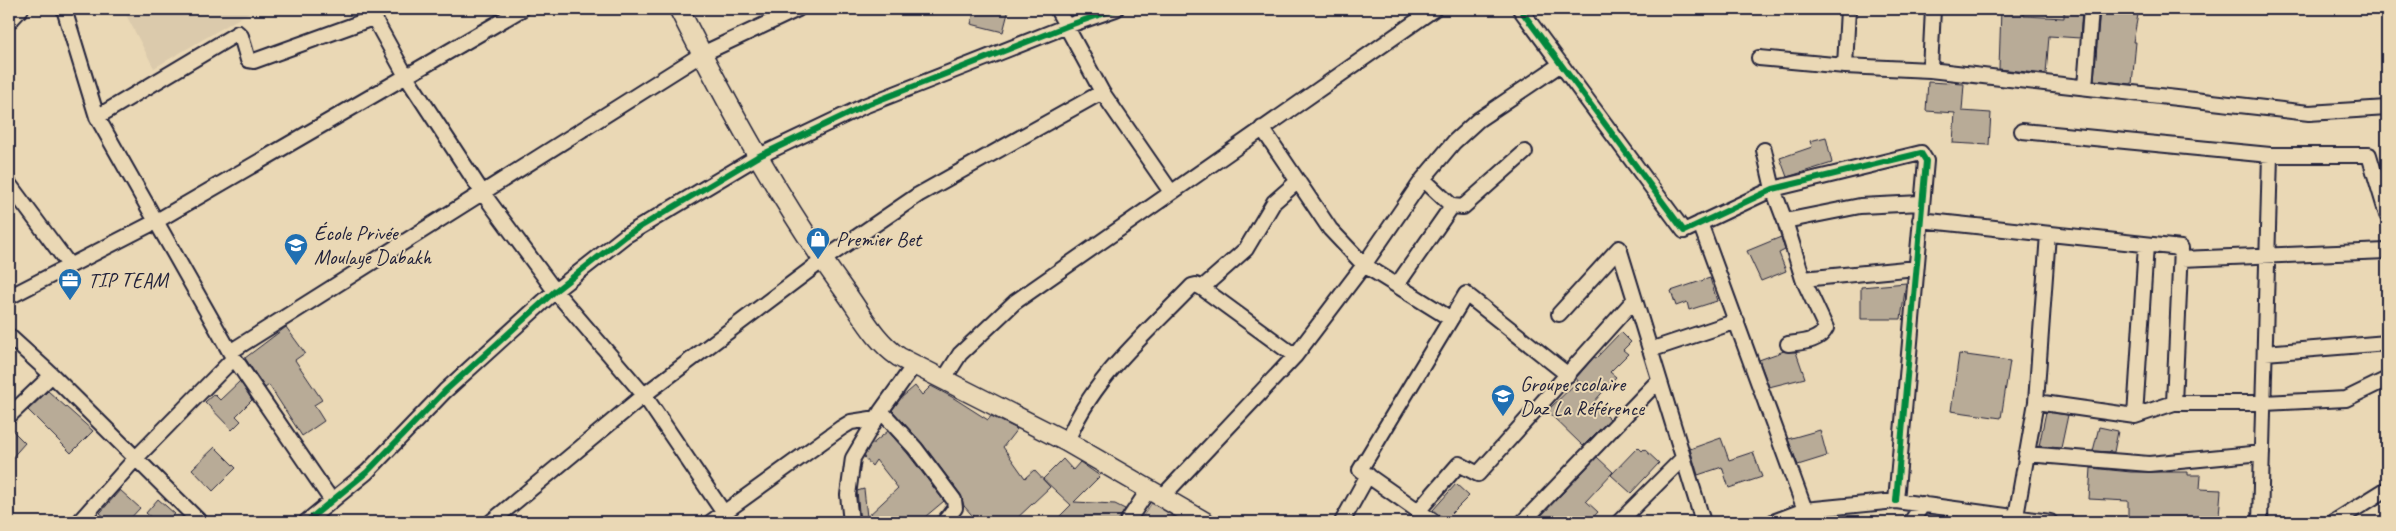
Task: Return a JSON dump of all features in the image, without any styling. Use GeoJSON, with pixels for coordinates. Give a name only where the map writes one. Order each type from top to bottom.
{"type":"FeatureCollection","features":[{"type":"Feature","properties":{"kind":"street"},"geometry":{"type":"LineString","coordinates":[[9,22],[21,9]]}},
{"type":"Feature","properties":{"kind":"street"},"geometry":{"type":"LineString","coordinates":[[64,9],[96,117],[232,355],[332,500]]}},
{"type":"Feature","properties":{"kind":"street"},"geometry":{"type":"LineString","coordinates":[[9,297],[155,222],[522,9]]}},
{"type":"Feature","properties":{"kind":"street"},"geometry":{"type":"LineString","coordinates":[[679,9],[756,156],[823,260],[885,346],[944,380],[1067,442],[1205,522]]}},
{"type":"Feature","properties":{"kind":"street"},"geometry":{"type":"LineString","coordinates":[[79,522],[232,355],[482,192],[702,54],[798,9]]}},
{"type":"Feature","properties":{"kind":"street"},"geometry":{"type":"LineString","coordinates":[[1057,9],[1102,92],[1171,192]]}},
{"type":"Feature","properties":{"kind":"street"},"geometry":{"type":"LineString","coordinates":[[306,522],[367,472],[445,391],[555,290],[625,236],[756,156],[864,106],[1067,26],[1116,9]]}},
{"type":"Feature","properties":{"kind":"street"},"geometry":{"type":"LineString","coordinates":[[944,380],[960,354],[1016,302],[1434,9]]}},
{"type":"Feature","properties":{"kind":"street"},"geometry":{"type":"LineString","coordinates":[[1520,9],[1684,230],[1773,189],[1921,153],[1926,161],[1896,501]]}},
{"type":"Feature","properties":{"kind":"street"},"geometry":{"type":"LineString","coordinates":[[1845,66],[1848,9]]}},
{"type":"Feature","properties":{"kind":"street"},"geometry":{"type":"LineString","coordinates":[[1930,70],[1933,9]]}},
{"type":"Feature","properties":{"kind":"street"},"geometry":{"type":"LineString","coordinates":[[2085,87],[2091,9]]}},
{"type":"Feature","properties":{"kind":"street"},"geometry":{"type":"LineString","coordinates":[[96,117],[238,33],[241,36],[248,60],[254,61],[371,13],[406,76],[482,192],[555,290],[644,395],[726,517]]}},
{"type":"Feature","properties":{"kind":"street"},"geometry":{"type":"LineString","coordinates":[[1759,58],[1845,66],[1930,70],[2309,113],[2387,108]]}},
{"type":"Feature","properties":{"kind":"street"},"geometry":{"type":"LineString","coordinates":[[1127,522],[1295,356],[1364,265],[1423,179],[1454,142],[1478,120],[1560,64]]}},
{"type":"Feature","properties":{"kind":"street"},"geometry":{"type":"LineString","coordinates":[[491,522],[644,395],[823,260],[918,195],[1102,92]]}},
{"type":"Feature","properties":{"kind":"street"},"geometry":{"type":"LineString","coordinates":[[1262,128],[1330,229],[1364,265],[1451,318]]}},
{"type":"Feature","properties":{"kind":"street"},"geometry":{"type":"LineString","coordinates":[[2022,131],[2270,155],[2369,155],[2387,215]]}},
{"type":"Feature","properties":{"kind":"street"},"geometry":{"type":"LineString","coordinates":[[1764,150],[1773,189],[1786,221],[1803,279],[1826,328],[1823,334],[1811,341],[1788,344]]}},
{"type":"Feature","properties":{"kind":"street"},"geometry":{"type":"LineString","coordinates":[[1423,179],[1452,206],[1463,207],[1525,152]]}},
{"type":"Feature","properties":{"kind":"street"},"geometry":{"type":"LineString","coordinates":[[2260,522],[2270,155]]}},
{"type":"Feature","properties":{"kind":"street"},"geometry":{"type":"LineString","coordinates":[[1202,288],[1246,249],[1274,202],[1298,181]]}},
{"type":"Feature","properties":{"kind":"street"},"geometry":{"type":"LineString","coordinates":[[9,184],[70,266]]}},
{"type":"Feature","properties":{"kind":"street"},"geometry":{"type":"LineString","coordinates":[[1786,221],[1860,206],[1921,203]]}},
{"type":"Feature","properties":{"kind":"street"},"geometry":{"type":"LineString","coordinates":[[1397,285],[1452,206]]}},
{"type":"Feature","properties":{"kind":"street"},"geometry":{"type":"LineString","coordinates":[[1920,220],[2181,248],[2174,404]]}},
{"type":"Feature","properties":{"kind":"street"},"geometry":{"type":"LineString","coordinates":[[1700,223],[1805,510]]}},
{"type":"Feature","properties":{"kind":"street"},"geometry":{"type":"LineString","coordinates":[[2016,520],[2036,402],[2048,234]]}},
{"type":"Feature","properties":{"kind":"street"},"geometry":{"type":"LineString","coordinates":[[2136,416],[2146,245]]}},
{"type":"Feature","properties":{"kind":"street"},"geometry":{"type":"LineString","coordinates":[[1558,314],[1618,248],[1703,522]]}},
{"type":"Feature","properties":{"kind":"street"},"geometry":{"type":"LineString","coordinates":[[2180,259],[2387,251]]}},
{"type":"Feature","properties":{"kind":"street"},"geometry":{"type":"LineString","coordinates":[[1803,279],[1916,268]]}},
{"type":"Feature","properties":{"kind":"street"},"geometry":{"type":"LineString","coordinates":[[1067,442],[1075,422],[1087,401],[1113,368],[1192,286],[1196,285],[1202,288],[1295,356]]}},
{"type":"Feature","properties":{"kind":"street"},"geometry":{"type":"LineString","coordinates":[[1434,522],[1360,470],[1466,294],[1568,375]]}},
{"type":"Feature","properties":{"kind":"street"},"geometry":{"type":"LineString","coordinates":[[1419,510],[1459,464],[1478,474],[1634,300]]}},
{"type":"Feature","properties":{"kind":"street"},"geometry":{"type":"LineString","coordinates":[[1650,350],[1737,321]]}},
{"type":"Feature","properties":{"kind":"street"},"geometry":{"type":"LineString","coordinates":[[9,336],[52,375],[200,522]]}},
{"type":"Feature","properties":{"kind":"street"},"geometry":{"type":"LineString","coordinates":[[2265,352],[2387,343]]}},
{"type":"Feature","properties":{"kind":"street"},"geometry":{"type":"LineString","coordinates":[[851,522],[848,495],[853,458],[879,415],[914,364]]}},
{"type":"Feature","properties":{"kind":"street"},"geometry":{"type":"LineString","coordinates":[[9,416],[52,375]]}},
{"type":"Feature","properties":{"kind":"street"},"geometry":{"type":"LineString","coordinates":[[2036,402],[2136,416],[2174,404],[2264,403],[2346,399],[2387,378]]}},
{"type":"Feature","properties":{"kind":"street"},"geometry":{"type":"LineString","coordinates":[[1523,522],[1659,380]]}},
{"type":"Feature","properties":{"kind":"street"},"geometry":{"type":"LineString","coordinates":[[711,522],[726,517],[841,428],[856,421],[879,415]]}},
{"type":"Feature","properties":{"kind":"street"},"geometry":{"type":"LineString","coordinates":[[879,415],[916,448],[954,500],[955,508],[944,522]]}},
{"type":"Feature","properties":{"kind":"street"},"geometry":{"type":"LineString","coordinates":[[2026,454],[2149,464],[2262,454]]}},
{"type":"Feature","properties":{"kind":"street"},"geometry":{"type":"LineString","coordinates":[[1619,522],[1683,458]]}},
{"type":"Feature","properties":{"kind":"street"},"geometry":{"type":"LineString","coordinates":[[1342,522],[1368,475]]}},
{"type":"Feature","properties":{"kind":"street"},"geometry":{"type":"LineString","coordinates":[[2334,522],[2387,490]]}},
{"type":"Feature","properties":{"kind":"street"},"geometry":{"type":"LineString","coordinates":[[1773,522],[1805,510],[1896,501],[2016,520],[2050,522]]}},
{"type":"Feature","properties":{"kind":"street"},"geometry":{"type":"LineString","coordinates":[[1911,522],[1923,504]]}},
{"type":"Feature","properties":{"kind":"shaded area"},"geometry":{"type":"Polygon","coordinates":[[[123,9],[255,9],[154,68],[123,9]]]}},
{"type":"Feature","properties":{"kind":"shaded area"},"geometry":{"type":"Polygon","coordinates":[[[1152,503],[1182,522],[1139,522],[1152,503]]]}},
{"type":"Feature","properties":{"kind":"building"},"geometry":{"type":"Polygon","coordinates":[[[975,9],[1009,9],[1003,32],[971,24],[975,9]]]}},
{"type":"Feature","properties":{"kind":"building"},"geometry":{"type":"Polygon","coordinates":[[[2001,9],[2024,9],[2024,16],[2064,18],[2064,9],[2082,9],[2080,38],[2049,36],[2046,74],[1999,69],[2001,9]]]}},
{"type":"Feature","properties":{"kind":"building"},"geometry":{"type":"Polygon","coordinates":[[[2100,9],[2139,9],[2133,42],[2136,42],[2132,84],[2094,80],[2100,9]]]}},
{"type":"Feature","properties":{"kind":"building"},"geometry":{"type":"Polygon","coordinates":[[[1928,82],[1964,84],[1962,111],[1991,113],[1989,145],[1953,143],[1955,113],[1926,111],[1928,82]]]}},
{"type":"Feature","properties":{"kind":"building"},"geometry":{"type":"Polygon","coordinates":[[[1826,137],[1832,163],[1787,177],[1780,158],[1812,147],[1810,141],[1826,137]]]}},
{"type":"Feature","properties":{"kind":"building"},"geometry":{"type":"Polygon","coordinates":[[[1781,237],[1785,250],[1779,253],[1786,271],[1761,281],[1747,251],[1781,237]]]}},
{"type":"Feature","properties":{"kind":"building"},"geometry":{"type":"Polygon","coordinates":[[[1710,278],[1717,301],[1689,310],[1687,302],[1676,306],[1671,291],[1710,278]]]}},
{"type":"Feature","properties":{"kind":"building"},"geometry":{"type":"Polygon","coordinates":[[[1906,283],[1901,319],[1861,319],[1861,287],[1906,283]]]}},
{"type":"Feature","properties":{"kind":"building"},"geometry":{"type":"Polygon","coordinates":[[[286,327],[305,353],[295,360],[322,400],[314,405],[324,421],[302,436],[269,385],[265,388],[245,358],[286,327]]]}},
{"type":"Feature","properties":{"kind":"building"},"geometry":{"type":"Polygon","coordinates":[[[1621,332],[1631,342],[1623,350],[1628,354],[1610,372],[1616,377],[1593,403],[1610,419],[1583,446],[1547,411],[1578,381],[1576,378],[1594,357],[1596,358],[1621,332]]]}},
{"type":"Feature","properties":{"kind":"building"},"geometry":{"type":"Polygon","coordinates":[[[1784,351],[1796,352],[1805,378],[1769,387],[1759,360],[1784,351]]]}},
{"type":"Feature","properties":{"kind":"building"},"geometry":{"type":"Polygon","coordinates":[[[1959,354],[2010,361],[2001,418],[1951,411],[1959,354]]]}},
{"type":"Feature","properties":{"kind":"building"},"geometry":{"type":"Polygon","coordinates":[[[240,381],[252,400],[236,416],[241,421],[232,430],[205,402],[214,394],[220,400],[240,381]]]}},
{"type":"Feature","properties":{"kind":"building"},"geometry":{"type":"Polygon","coordinates":[[[915,386],[922,395],[931,386],[988,420],[991,416],[1017,429],[1003,447],[1025,478],[1034,470],[1050,487],[1013,522],[978,522],[964,506],[961,495],[922,443],[892,410],[901,398],[915,386]]]}},
{"type":"Feature","properties":{"kind":"building"},"geometry":{"type":"Polygon","coordinates":[[[48,391],[93,431],[71,453],[28,410],[48,391]]]}},
{"type":"Feature","properties":{"kind":"building"},"geometry":{"type":"Polygon","coordinates":[[[2046,412],[2068,415],[2061,448],[2039,446],[2046,412]]]}},
{"type":"Feature","properties":{"kind":"building"},"geometry":{"type":"Polygon","coordinates":[[[9,427],[25,443],[9,461],[9,427]]]}},
{"type":"Feature","properties":{"kind":"building"},"geometry":{"type":"Polygon","coordinates":[[[2099,427],[2118,431],[2114,452],[2093,451],[2099,427]]]}},
{"type":"Feature","properties":{"kind":"building"},"geometry":{"type":"Polygon","coordinates":[[[1820,430],[1827,456],[1798,465],[1788,439],[1820,430]]]}},
{"type":"Feature","properties":{"kind":"building"},"geometry":{"type":"Polygon","coordinates":[[[888,431],[944,501],[919,522],[860,522],[857,491],[864,489],[867,517],[898,488],[876,460],[872,466],[864,457],[870,446],[888,431]]]}},
{"type":"Feature","properties":{"kind":"building"},"geometry":{"type":"Polygon","coordinates":[[[1721,438],[1729,460],[1753,452],[1762,477],[1729,488],[1722,467],[1698,475],[1690,449],[1721,438]]]}},
{"type":"Feature","properties":{"kind":"building"},"geometry":{"type":"Polygon","coordinates":[[[215,447],[236,468],[213,491],[192,469],[215,447]]]}},
{"type":"Feature","properties":{"kind":"building"},"geometry":{"type":"Polygon","coordinates":[[[1638,447],[1642,451],[1644,449],[1659,463],[1631,493],[1611,475],[1638,447]]]}},
{"type":"Feature","properties":{"kind":"building"},"geometry":{"type":"Polygon","coordinates":[[[1597,457],[1613,472],[1586,501],[1598,512],[1589,522],[1535,522],[1597,457]]]}},
{"type":"Feature","properties":{"kind":"building"},"geometry":{"type":"Polygon","coordinates":[[[1063,459],[1073,470],[1080,462],[1100,476],[1074,502],[1115,504],[1125,509],[1118,522],[1054,522],[1071,505],[1043,479],[1063,459]]]}},
{"type":"Feature","properties":{"kind":"building"},"geometry":{"type":"Polygon","coordinates":[[[2091,468],[2131,472],[2188,472],[2188,475],[2201,475],[2200,489],[2221,490],[2219,516],[2213,516],[2213,522],[2128,522],[2128,501],[2089,499],[2091,468]]]}},
{"type":"Feature","properties":{"kind":"building"},"geometry":{"type":"Polygon","coordinates":[[[1456,484],[1469,496],[1443,522],[1433,510],[1456,484]]]}},
{"type":"Feature","properties":{"kind":"building"},"geometry":{"type":"Polygon","coordinates":[[[120,490],[140,508],[127,522],[111,522],[100,513],[120,490]]]}},
{"type":"Feature","properties":{"kind":"building"},"geometry":{"type":"Polygon","coordinates":[[[158,499],[175,514],[166,522],[156,522],[146,513],[158,499]]]}},
{"type":"Feature","properties":{"kind":"cycle path"},"geometry":{"type":"LineString","coordinates":[[306,522],[367,472],[445,391],[555,291],[625,236],[757,157],[864,106],[1067,26],[1116,9]]}},
{"type":"Feature","properties":{"kind":"cycle path"},"geometry":{"type":"LineString","coordinates":[[1520,9],[1684,231],[1773,189],[1921,153],[1926,161],[1896,501]]}},
{"type":"Feature","properties":{"kind":"place","name":"Premier Bet"},"geometry":{"type":"Point","coordinates":[818,260]}},
{"type":"Feature","properties":{"kind":"place","name":"École Privée Moulaye Dabakh"},"geometry":{"type":"Point","coordinates":[296,266]}},
{"type":"Feature","properties":{"kind":"place","name":"TIP TEAM"},"geometry":{"type":"Point","coordinates":[70,301]}},
{"type":"Feature","properties":{"kind":"place","name":"Groupe scolaire Daz La Référence"},"geometry":{"type":"Point","coordinates":[1503,417]}}]}
